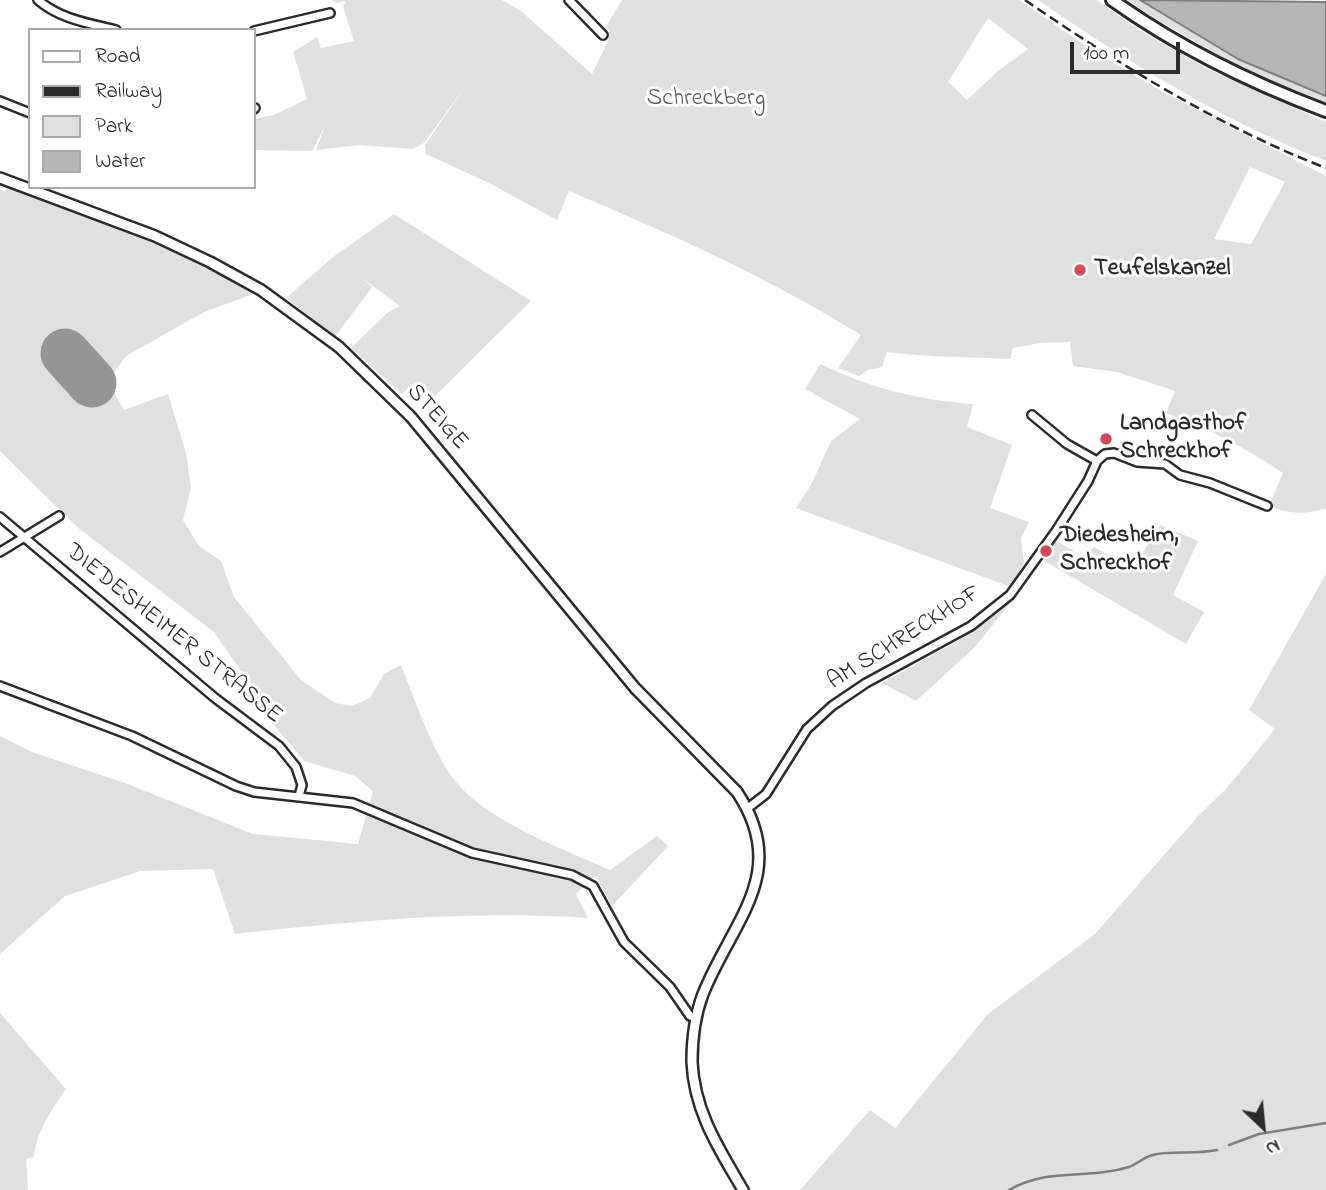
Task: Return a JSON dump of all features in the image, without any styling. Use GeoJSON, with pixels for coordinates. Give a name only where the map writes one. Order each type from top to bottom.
{"type":"FeatureCollection","features":[{"type":"Feature","properties":{"kind":"main road"},"geometry":{"type":"LineString","coordinates":[[1112,0],[1202,55],[1280,94],[1326,111]]}},
{"type":"Feature","properties":{"kind":"street"},"geometry":{"type":"LineString","coordinates":[[38,0],[51,11],[108,28]]}},
{"type":"Feature","properties":{"kind":"street"},"geometry":{"type":"LineString","coordinates":[[569,0],[603,35]]}},
{"type":"Feature","properties":{"kind":"street"},"geometry":{"type":"LineString","coordinates":[[256,31],[330,13]]}},
{"type":"Feature","properties":{"kind":"street"},"geometry":{"type":"LineString","coordinates":[[0,101],[28,112]]}},
{"type":"Feature","properties":{"kind":"street","name":"STEIGE"},"geometry":{"type":"LineString","coordinates":[[0,178],[28,188]]}},
{"type":"Feature","properties":{"kind":"street","name":"STEIGE"},"geometry":{"type":"LineString","coordinates":[[29,189],[155,236],[210,262],[261,290],[339,347],[374,379],[436,445],[635,688],[727,780],[748,808],[758,838],[759,858],[752,900],[703,994],[696,1018],[692,1062],[701,1114],[743,1190]]}},
{"type":"Feature","properties":{"kind":"street"},"geometry":{"type":"LineString","coordinates":[[1032,415],[1067,444],[1097,461],[1110,452],[1137,462],[1165,464],[1180,475],[1210,483],[1267,506]]}},
{"type":"Feature","properties":{"kind":"street","name":"AM SCHRECKHOF"},"geometry":{"type":"LineString","coordinates":[[748,808],[763,797],[807,729],[832,706],[866,683],[971,626],[1010,595],[1088,481],[1097,461]]}},
{"type":"Feature","properties":{"kind":"street"},"geometry":{"type":"LineString","coordinates":[[0,552],[59,516]]}},
{"type":"Feature","properties":{"kind":"street","name":"DIEDESHEIMER STRASSE"},"geometry":{"type":"LineString","coordinates":[[0,517],[215,698],[279,746],[296,767],[302,785],[299,796]]}},
{"type":"Feature","properties":{"kind":"street"},"geometry":{"type":"LineString","coordinates":[[0,686],[132,736],[254,792],[354,803],[472,853],[572,875],[593,886],[624,942],[670,987],[690,1016],[696,1018]]}},
{"type":"Feature","properties":{"kind":"green space","name":"Schreckberg"},"geometry":{"type":"Polygon","coordinates":[[[333,0],[502,0],[521,11],[592,74],[608,41],[609,31],[605,28],[622,0],[1019,0],[1092,50],[1163,92],[1326,176],[1326,508],[1297,513],[1269,506],[1283,473],[1226,439],[1166,413],[1175,391],[1117,372],[1073,366],[1070,342],[1040,343],[1013,348],[1010,359],[887,352],[882,367],[868,370],[859,376],[838,368],[861,335],[789,293],[682,240],[569,191],[557,220],[489,183],[426,154],[425,145],[465,87],[424,143],[413,149],[359,145],[316,150],[325,126],[312,151],[256,150],[256,119],[274,115],[307,99],[293,52],[317,37],[321,48],[354,41],[343,7],[346,1],[334,3],[333,0]],[[988,18],[948,82],[967,100],[999,70],[1028,49],[988,18]],[[1250,167],[1214,239],[1251,244],[1285,182],[1250,167]]]}},
{"type":"Feature","properties":{"kind":"green space"},"geometry":{"type":"Polygon","coordinates":[[[1038,0],[1097,0],[1139,30],[1210,70],[1326,122],[1326,161],[1250,128],[1177,89],[1038,0]]]}},
{"type":"Feature","properties":{"kind":"green space"},"geometry":{"type":"Polygon","coordinates":[[[1123,0],[1140,0],[1238,59],[1326,96],[1326,102],[1248,72],[1123,0]]]}},
{"type":"Feature","properties":{"kind":"green space"},"geometry":{"type":"Polygon","coordinates":[[[7,188],[25,190],[155,236],[210,262],[256,293],[204,312],[126,356],[108,380],[124,410],[168,394],[186,453],[191,488],[183,520],[199,546],[221,561],[234,597],[301,680],[335,703],[352,706],[370,698],[384,674],[401,665],[440,757],[456,782],[487,810],[528,833],[610,870],[657,836],[668,846],[612,906],[595,876],[576,894],[588,918],[455,916],[367,921],[235,934],[213,869],[140,871],[65,896],[0,954],[0,736],[32,752],[125,783],[253,834],[358,844],[373,791],[355,776],[304,761],[258,706],[243,674],[214,632],[77,527],[0,451],[0,189],[5,191],[7,188]]]}},
{"type":"Feature","properties":{"kind":"green space"},"geometry":{"type":"Polygon","coordinates":[[[394,214],[531,301],[431,400],[413,384],[402,394],[351,348],[387,313],[400,306],[362,278],[372,287],[335,337],[286,298],[333,257],[394,214]]]}},
{"type":"Feature","properties":{"kind":"green space"},"geometry":{"type":"Polygon","coordinates":[[[820,364],[895,392],[973,404],[967,427],[1012,445],[990,508],[1029,522],[1021,538],[1024,563],[1011,587],[796,508],[811,485],[831,441],[860,419],[805,389],[820,364]]]}},
{"type":"Feature","properties":{"kind":"green space"},"geometry":{"type":"Polygon","coordinates":[[[1160,525],[1198,541],[1173,595],[1204,612],[1186,644],[1041,559],[1056,541],[1073,550],[1071,555],[1081,561],[1094,547],[1130,567],[1140,557],[1160,525]]]}},
{"type":"Feature","properties":{"kind":"green space"},"geometry":{"type":"Polygon","coordinates":[[[1326,574],[1326,1190],[800,1190],[870,1110],[895,1128],[988,1014],[1095,934],[1199,815],[1227,788],[1275,729],[1249,710],[1326,574]]]}},
{"type":"Feature","properties":{"kind":"green space"},"geometry":{"type":"Polygon","coordinates":[[[1015,597],[975,647],[916,701],[882,683],[959,640],[1015,597]]]}},
{"type":"Feature","properties":{"kind":"green space"},"geometry":{"type":"Polygon","coordinates":[[[0,1013],[66,1089],[41,1129],[34,1157],[26,1159],[28,1190],[0,1190],[0,1013]]]}},
{"type":"Feature","properties":{"kind":"water"},"geometry":{"type":"Polygon","coordinates":[[[1140,0],[1326,2],[1326,96],[1238,59],[1140,0]]]}},
{"type":"Feature","properties":{"kind":"waterway"},"geometry":{"type":"LineString","coordinates":[[1229,1145],[1259,1134],[1326,1123]]}},
{"type":"Feature","properties":{"kind":"waterway"},"geometry":{"type":"LineString","coordinates":[[1009,1190],[1024,1183],[1053,1176],[1113,1171],[1159,1154],[1217,1150]]}},
{"type":"Feature","properties":{"kind":"runway"},"geometry":{"type":"LineString","coordinates":[[65,353],[92,383]]}},
{"type":"Feature","properties":{"kind":"railway"},"geometry":{"type":"LineString","coordinates":[[1025,0],[1097,48],[1208,114],[1326,168]]}},
{"type":"Feature","properties":{"kind":"place","name":"Teufelskanzel"},"geometry":{"type":"Point","coordinates":[1080,270]}},
{"type":"Feature","properties":{"kind":"place","name":"Landgasthof Schreckhof"},"geometry":{"type":"Point","coordinates":[1106,439]}},
{"type":"Feature","properties":{"kind":"place","name":"Diedesheim, Schreckhof"},"geometry":{"type":"Point","coordinates":[1046,551]}}]}
